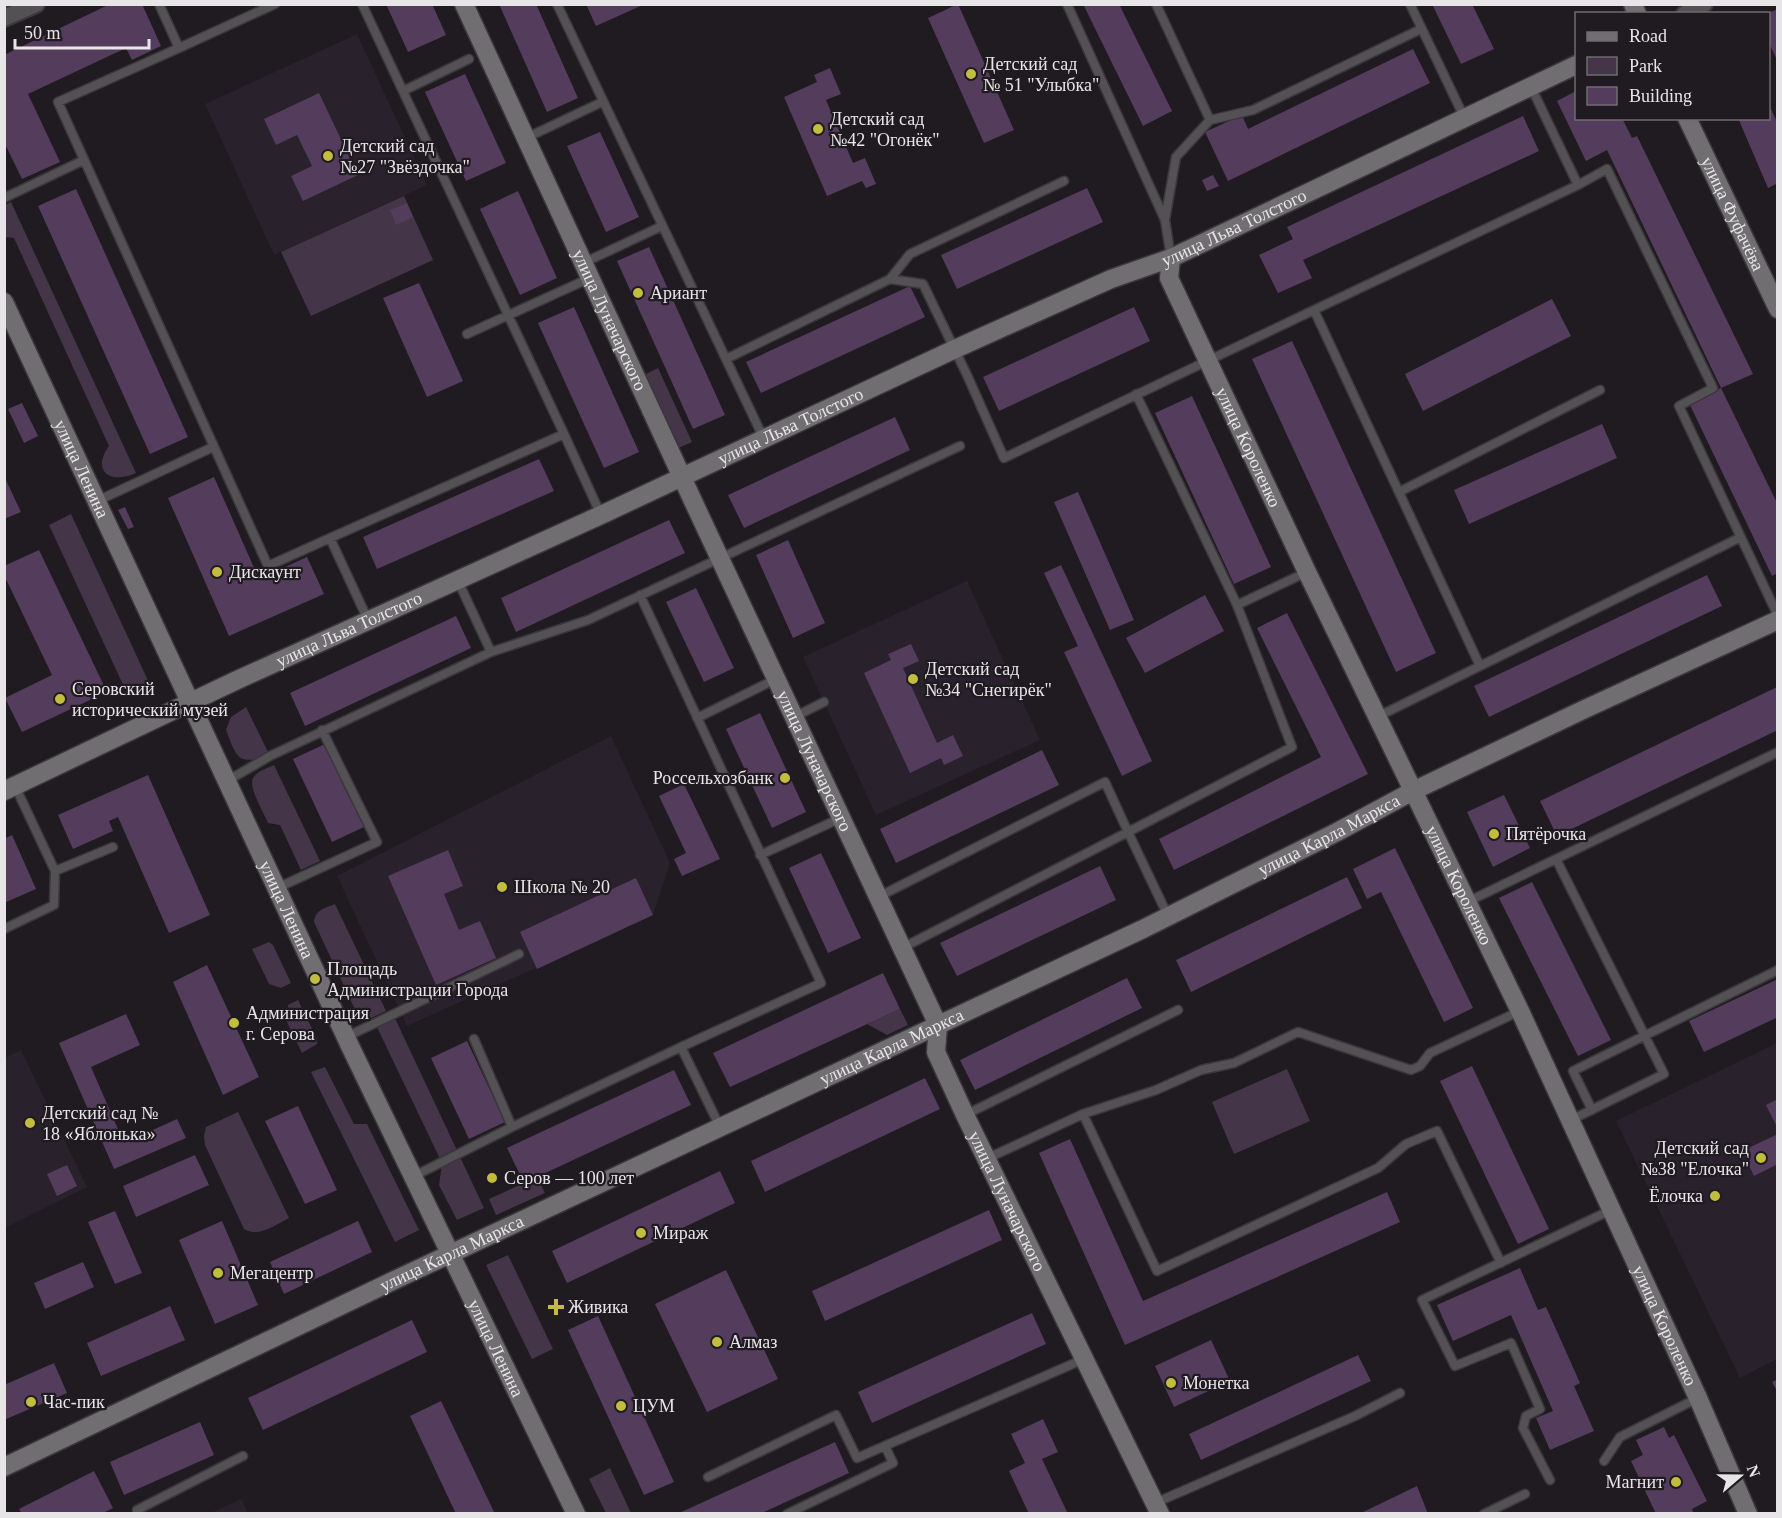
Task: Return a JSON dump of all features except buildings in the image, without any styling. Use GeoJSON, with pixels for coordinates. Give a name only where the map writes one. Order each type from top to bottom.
{"type":"FeatureCollection","features":[{"type":"Feature","properties":{"kind":"street"},"geometry":{"type":"LineString","coordinates":[[4,18],[36,4]]}},
{"type":"Feature","properties":{"kind":"street","name":"улица Луначарского"},"geometry":{"type":"LineString","coordinates":[[464,4],[938,1025],[936,1052],[964,1115],[1158,1508]]}},
{"type":"Feature","properties":{"kind":"street"},"geometry":{"type":"LineString","coordinates":[[1689,12],[1704,4]]}},
{"type":"Feature","properties":{"kind":"street","name":"улица Льва Толстого"},"geometry":{"type":"LineString","coordinates":[[10,789],[190,702],[458,581],[955,350],[1111,279],[1171,258],[1575,65]]}},
{"type":"Feature","properties":{"kind":"street","name":"улица Фуфачёва"},"geometry":{"type":"LineString","coordinates":[[1688,120],[1778,309]]}},
{"type":"Feature","properties":{"kind":"street","name":"улица Короленко"},"geometry":{"type":"LineString","coordinates":[[1171,258],[1169,278],[1307,572],[1520,1011],[1698,1398],[1748,1514]]}},
{"type":"Feature","properties":{"kind":"street","name":"улица Ленина"},"geometry":{"type":"LineString","coordinates":[[4,302],[346,1037],[576,1514]]}},
{"type":"Feature","properties":{"kind":"street","name":"улица Карла Маркса"},"geometry":{"type":"LineString","coordinates":[[4,1467],[451,1253],[1168,917],[1413,791],[1778,618]]}},
{"type":"Feature","properties":{"kind":"lane"},"geometry":{"type":"LineString","coordinates":[[159,4],[179,48]]}},
{"type":"Feature","properties":{"kind":"lane"},"geometry":{"type":"LineString","coordinates":[[275,4],[58,102],[268,566],[564,434]]}},
{"type":"Feature","properties":{"kind":"lane"},"geometry":{"type":"LineString","coordinates":[[362,4],[601,515]]}},
{"type":"Feature","properties":{"kind":"lane"},"geometry":{"type":"LineString","coordinates":[[557,4],[764,439]]}},
{"type":"Feature","properties":{"kind":"lane"},"geometry":{"type":"LineString","coordinates":[[1067,4],[1165,220],[1171,258]]}},
{"type":"Feature","properties":{"kind":"lane"},"geometry":{"type":"LineString","coordinates":[[1155,4],[1210,120]]}},
{"type":"Feature","properties":{"kind":"lane"},"geometry":{"type":"LineString","coordinates":[[1410,4],[1464,117]]}},
{"type":"Feature","properties":{"kind":"lane"},"geometry":{"type":"LineString","coordinates":[[1165,220],[1176,157],[1210,120],[1253,110],[1421,29]]}},
{"type":"Feature","properties":{"kind":"lane"},"geometry":{"type":"LineString","coordinates":[[403,91],[470,59]]}},
{"type":"Feature","properties":{"kind":"lane"},"geometry":{"type":"LineString","coordinates":[[1531,86],[1578,185]]}},
{"type":"Feature","properties":{"kind":"lane"},"geometry":{"type":"LineString","coordinates":[[526,138],[602,102]]}},
{"type":"Feature","properties":{"kind":"lane"},"geometry":{"type":"LineString","coordinates":[[4,198],[84,160]]}},
{"type":"Feature","properties":{"kind":"lane"},"geometry":{"type":"LineString","coordinates":[[890,279],[923,284],[1004,458],[1578,185],[1607,169],[1713,387],[1679,406],[1778,618]]}},
{"type":"Feature","properties":{"kind":"lane"},"geometry":{"type":"LineString","coordinates":[[726,359],[890,279],[910,254],[1064,181]]}},
{"type":"Feature","properties":{"kind":"lane"},"geometry":{"type":"LineString","coordinates":[[467,334],[508,314],[662,226]]}},
{"type":"Feature","properties":{"kind":"lane"},"geometry":{"type":"LineString","coordinates":[[1314,310],[1480,666]]}},
{"type":"Feature","properties":{"kind":"lane"},"geometry":{"type":"LineString","coordinates":[[1399,492],[1600,390]]}},
{"type":"Feature","properties":{"kind":"lane"},"geometry":{"type":"LineString","coordinates":[[902,948],[1292,747],[1237,605],[1136,394]]}},
{"type":"Feature","properties":{"kind":"lane"},"geometry":{"type":"LineString","coordinates":[[227,781],[322,730],[490,652],[588,620],[960,446]]}},
{"type":"Feature","properties":{"kind":"lane"},"geometry":{"type":"LineString","coordinates":[[98,501],[213,447]]}},
{"type":"Feature","properties":{"kind":"lane"},"geometry":{"type":"LineString","coordinates":[[1377,717],[1741,537]]}},
{"type":"Feature","properties":{"kind":"lane"},"geometry":{"type":"LineString","coordinates":[[330,538],[368,622]]}},
{"type":"Feature","properties":{"kind":"lane"},"geometry":{"type":"LineString","coordinates":[[1237,605],[1307,572]]}},
{"type":"Feature","properties":{"kind":"lane"},"geometry":{"type":"LineString","coordinates":[[458,581],[490,652]]}},
{"type":"Feature","properties":{"kind":"lane"},"geometry":{"type":"LineString","coordinates":[[414,1176],[512,1127],[821,983],[640,595]]}},
{"type":"Feature","properties":{"kind":"lane"},"geometry":{"type":"LineString","coordinates":[[697,718],[776,679]]}},
{"type":"Feature","properties":{"kind":"lane"},"geometry":{"type":"LineString","coordinates":[[794,717],[824,702]]}},
{"type":"Feature","properties":{"kind":"lane"},"geometry":{"type":"LineString","coordinates":[[277,888],[377,842],[322,730]]}},
{"type":"Feature","properties":{"kind":"lane"},"geometry":{"type":"LineString","coordinates":[[1467,902],[1778,752]]}},
{"type":"Feature","properties":{"kind":"lane"},"geometry":{"type":"LineString","coordinates":[[878,897],[1105,782],[1168,917]]}},
{"type":"Feature","properties":{"kind":"lane"},"geometry":{"type":"LineString","coordinates":[[4,929],[54,905],[55,871],[10,789]]}},
{"type":"Feature","properties":{"kind":"lane"},"geometry":{"type":"LineString","coordinates":[[760,855],[841,818]]}},
{"type":"Feature","properties":{"kind":"lane"},"geometry":{"type":"LineString","coordinates":[[55,871],[113,847]]}},
{"type":"Feature","properties":{"kind":"lane"},"geometry":{"type":"LineString","coordinates":[[1556,859],[1664,1074],[1571,1120]]}},
{"type":"Feature","properties":{"kind":"lane"},"geometry":{"type":"LineString","coordinates":[[346,1037],[519,954]]}},
{"type":"Feature","properties":{"kind":"lane"},"geometry":{"type":"LineString","coordinates":[[1592,1110],[1573,1071],[1778,970]]}},
{"type":"Feature","properties":{"kind":"lane"},"geometry":{"type":"LineString","coordinates":[[964,1115],[1178,1010]]}},
{"type":"Feature","properties":{"kind":"lane"},"geometry":{"type":"LineString","coordinates":[[986,1159],[1083,1114],[1156,1090],[1201,1070],[1234,1063],[1298,1032],[1411,1070],[1420,1066],[1430,1053],[1520,1011]]}},
{"type":"Feature","properties":{"kind":"lane"},"geometry":{"type":"LineString","coordinates":[[474,1039],[512,1127]]}},
{"type":"Feature","properties":{"kind":"lane"},"geometry":{"type":"LineString","coordinates":[[681,1047],[720,1127]]}},
{"type":"Feature","properties":{"kind":"lane"},"geometry":{"type":"LineString","coordinates":[[1083,1114],[1157,1271],[1378,1168],[1406,1144],[1437,1131],[1501,1263]]}},
{"type":"Feature","properties":{"kind":"lane"},"geometry":{"type":"LineString","coordinates":[[1550,1480],[1522,1428],[1526,1416],[1540,1409],[1511,1343],[1455,1366],[1422,1300],[1611,1210]]}},
{"type":"Feature","properties":{"kind":"lane"},"geometry":{"type":"LineString","coordinates":[[708,1477],[836,1415],[857,1458],[1084,1359]]}},
{"type":"Feature","properties":{"kind":"lane"},"geometry":{"type":"LineString","coordinates":[[1158,1508],[1400,1393]]}},
{"type":"Feature","properties":{"kind":"lane"},"geometry":{"type":"LineString","coordinates":[[1604,1461],[1620,1437],[1698,1398]]}},
{"type":"Feature","properties":{"kind":"lane"},"geometry":{"type":"LineString","coordinates":[[787,1514],[893,1463],[885,1446]]}},
{"type":"Feature","properties":{"kind":"lane"},"geometry":{"type":"LineString","coordinates":[[137,1509],[243,1456]]}},
{"type":"Feature","properties":{"kind":"lane"},"geometry":{"type":"LineString","coordinates":[[1484,1514],[1525,1494]]}},
{"type":"Feature","properties":{"kind":"shaded area"},"geometry":{"type":"Polygon","coordinates":[[[357,34],[427,185],[274,255],[205,104],[357,34]]]}},
{"type":"Feature","properties":{"kind":"shaded area","name":"Детский сад №34 \"Снегирёк\""},"geometry":{"type":"Polygon","coordinates":[[[967,581],[1040,740],[876,815],[803,657],[967,581]]]}},
{"type":"Feature","properties":{"kind":"shaded area","name":"Школа № 20"},"geometry":{"type":"Polygon","coordinates":[[[611,736],[670,863],[653,915],[407,1026],[337,876],[611,736]]]}},
{"type":"Feature","properties":{"kind":"shaded area","name":"Ёлочка"},"geometry":{"type":"Polygon","coordinates":[[[1777,1043],[1777,1359],[1740,1378],[1616,1121],[1777,1043]]]}},
{"type":"Feature","properties":{"kind":"shaded area","name":"Детский сад № 18 «Яблонька»"},"geometry":{"type":"Polygon","coordinates":[[[21,1050],[87,1187],[5,1228],[5,1058],[21,1050]]]}},
{"type":"Feature","properties":{"kind":"shaded area"},"geometry":{"type":"Polygon","coordinates":[[[241,1499],[248,1513],[211,1513],[241,1499]]]}},
{"type":"Feature","properties":{"kind":"green space"},"geometry":{"type":"Polygon","coordinates":[[[404,196],[433,260],[311,316],[281,252],[404,196]]]}},
{"type":"Feature","properties":{"kind":"green space"},"geometry":{"type":"Polygon","coordinates":[[[11,202],[136,473],[118,477],[111,476],[103,469],[102,462],[109,446],[14,238],[5,237],[5,205],[11,202]]]}},
{"type":"Feature","properties":{"kind":"green space"},"geometry":{"type":"Polygon","coordinates":[[[658,368],[692,442],[676,449],[642,376],[658,368]]]}},
{"type":"Feature","properties":{"kind":"green space"},"geometry":{"type":"Polygon","coordinates":[[[71,514],[151,687],[138,693],[125,689],[49,525],[71,514]]]}},
{"type":"Feature","properties":{"kind":"green space"},"geometry":{"type":"Polygon","coordinates":[[[246,707],[270,756],[245,759],[240,757],[233,748],[226,730],[231,717],[246,707]]]}},
{"type":"Feature","properties":{"kind":"green space"},"geometry":{"type":"Polygon","coordinates":[[[274,765],[320,861],[301,870],[280,825],[268,823],[253,787],[253,778],[274,765]]]}},
{"type":"Feature","properties":{"kind":"green space"},"geometry":{"type":"Polygon","coordinates":[[[335,904],[386,1011],[367,1020],[358,1016],[314,922],[318,912],[335,904]]]}},
{"type":"Feature","properties":{"kind":"green space"},"geometry":{"type":"Polygon","coordinates":[[[269,942],[273,945],[291,983],[281,988],[269,984],[252,949],[269,942]]]}},
{"type":"Feature","properties":{"kind":"green space"},"geometry":{"type":"Polygon","coordinates":[[[298,1000],[317,1039],[317,1044],[302,1053],[284,1016],[288,1011],[288,1005],[298,1000]]]}},
{"type":"Feature","properties":{"kind":"green space"},"geometry":{"type":"Polygon","coordinates":[[[900,1009],[908,1025],[887,1035],[867,1024],[900,1009]]]}},
{"type":"Feature","properties":{"kind":"green space"},"geometry":{"type":"Polygon","coordinates":[[[393,1014],[484,1208],[457,1220],[439,1185],[442,1163],[375,1023],[393,1014]]]}},
{"type":"Feature","properties":{"kind":"green space"},"geometry":{"type":"Polygon","coordinates":[[[325,1067],[354,1124],[367,1124],[419,1230],[395,1242],[311,1072],[325,1067]]]}},
{"type":"Feature","properties":{"kind":"green space"},"geometry":{"type":"Polygon","coordinates":[[[1287,1069],[1310,1121],[1234,1154],[1212,1102],[1287,1069]]]}},
{"type":"Feature","properties":{"kind":"green space"},"geometry":{"type":"Polygon","coordinates":[[[238,1112],[289,1218],[261,1231],[244,1229],[205,1145],[206,1127],[238,1112]]]}},
{"type":"Feature","properties":{"kind":"green space"},"geometry":{"type":"Polygon","coordinates":[[[537,1177],[545,1193],[496,1215],[489,1199],[537,1177]]]}},
{"type":"Feature","properties":{"kind":"green space"},"geometry":{"type":"Polygon","coordinates":[[[508,1255],[553,1349],[532,1359],[486,1265],[508,1255]]]}},
{"type":"Feature","properties":{"kind":"green space"},"geometry":{"type":"Polygon","coordinates":[[[610,1468],[631,1513],[606,1513],[589,1479],[610,1468]]]}},
{"type":"Feature","properties":{"kind":"place","name":"Детский сад № 51 \"Улыбка\""},"geometry":{"type":"Point","coordinates":[971,74]}},
{"type":"Feature","properties":{"kind":"place","name":"Детский сад №42 \"Огонёк\""},"geometry":{"type":"Point","coordinates":[818,129]}},
{"type":"Feature","properties":{"kind":"place","name":"Детский сад №27 \"Звёздочка\""},"geometry":{"type":"Point","coordinates":[328,156]}},
{"type":"Feature","properties":{"kind":"place","name":"Ариант"},"geometry":{"type":"Point","coordinates":[638,293]}},
{"type":"Feature","properties":{"kind":"place","name":"Дискаунт"},"geometry":{"type":"Point","coordinates":[217,572]}},
{"type":"Feature","properties":{"kind":"place","name":"Детский сад №34 \"Снегирёк\""},"geometry":{"type":"Point","coordinates":[913,679]}},
{"type":"Feature","properties":{"kind":"place","name":"Серовский исторический музей"},"geometry":{"type":"Point","coordinates":[60,699]}},
{"type":"Feature","properties":{"kind":"place","name":"Россельхозбанк"},"geometry":{"type":"Point","coordinates":[785,778]}},
{"type":"Feature","properties":{"kind":"place","name":"Пятёрочка"},"geometry":{"type":"Point","coordinates":[1494,834]}},
{"type":"Feature","properties":{"kind":"place","name":"Школа № 20"},"geometry":{"type":"Point","coordinates":[502,887]}},
{"type":"Feature","properties":{"kind":"place","name":"Площадь Администрации Города"},"geometry":{"type":"Point","coordinates":[315,979]}},
{"type":"Feature","properties":{"kind":"place","name":"Администрация г. Серова"},"geometry":{"type":"Point","coordinates":[234,1023]}},
{"type":"Feature","properties":{"kind":"place","name":"Детский сад № 18 «Яблонька»"},"geometry":{"type":"Point","coordinates":[30,1123]}},
{"type":"Feature","properties":{"kind":"place","name":"Детский сад №38 \"Елочка\""},"geometry":{"type":"Point","coordinates":[1761,1158]}},
{"type":"Feature","properties":{"kind":"place","name":"Серов — 100 лет"},"geometry":{"type":"Point","coordinates":[492,1178]}},
{"type":"Feature","properties":{"kind":"place","name":"Ёлочка"},"geometry":{"type":"Point","coordinates":[1715,1196]}},
{"type":"Feature","properties":{"kind":"place","name":"Мираж"},"geometry":{"type":"Point","coordinates":[641,1233]}},
{"type":"Feature","properties":{"kind":"place","name":"Мегацентр"},"geometry":{"type":"Point","coordinates":[218,1273]}},
{"type":"Feature","properties":{"kind":"place","name":"Живика"},"geometry":{"type":"Point","coordinates":[556,1307]}},
{"type":"Feature","properties":{"kind":"place","name":"Алмаз"},"geometry":{"type":"Point","coordinates":[717,1342]}},
{"type":"Feature","properties":{"kind":"place","name":"Монетка"},"geometry":{"type":"Point","coordinates":[1171,1383]}},
{"type":"Feature","properties":{"kind":"place","name":"Час-пик"},"geometry":{"type":"Point","coordinates":[31,1402]}},
{"type":"Feature","properties":{"kind":"place","name":"ЦУМ"},"geometry":{"type":"Point","coordinates":[621,1406]}},
{"type":"Feature","properties":{"kind":"place","name":"Магнит"},"geometry":{"type":"Point","coordinates":[1676,1482]}}]}
